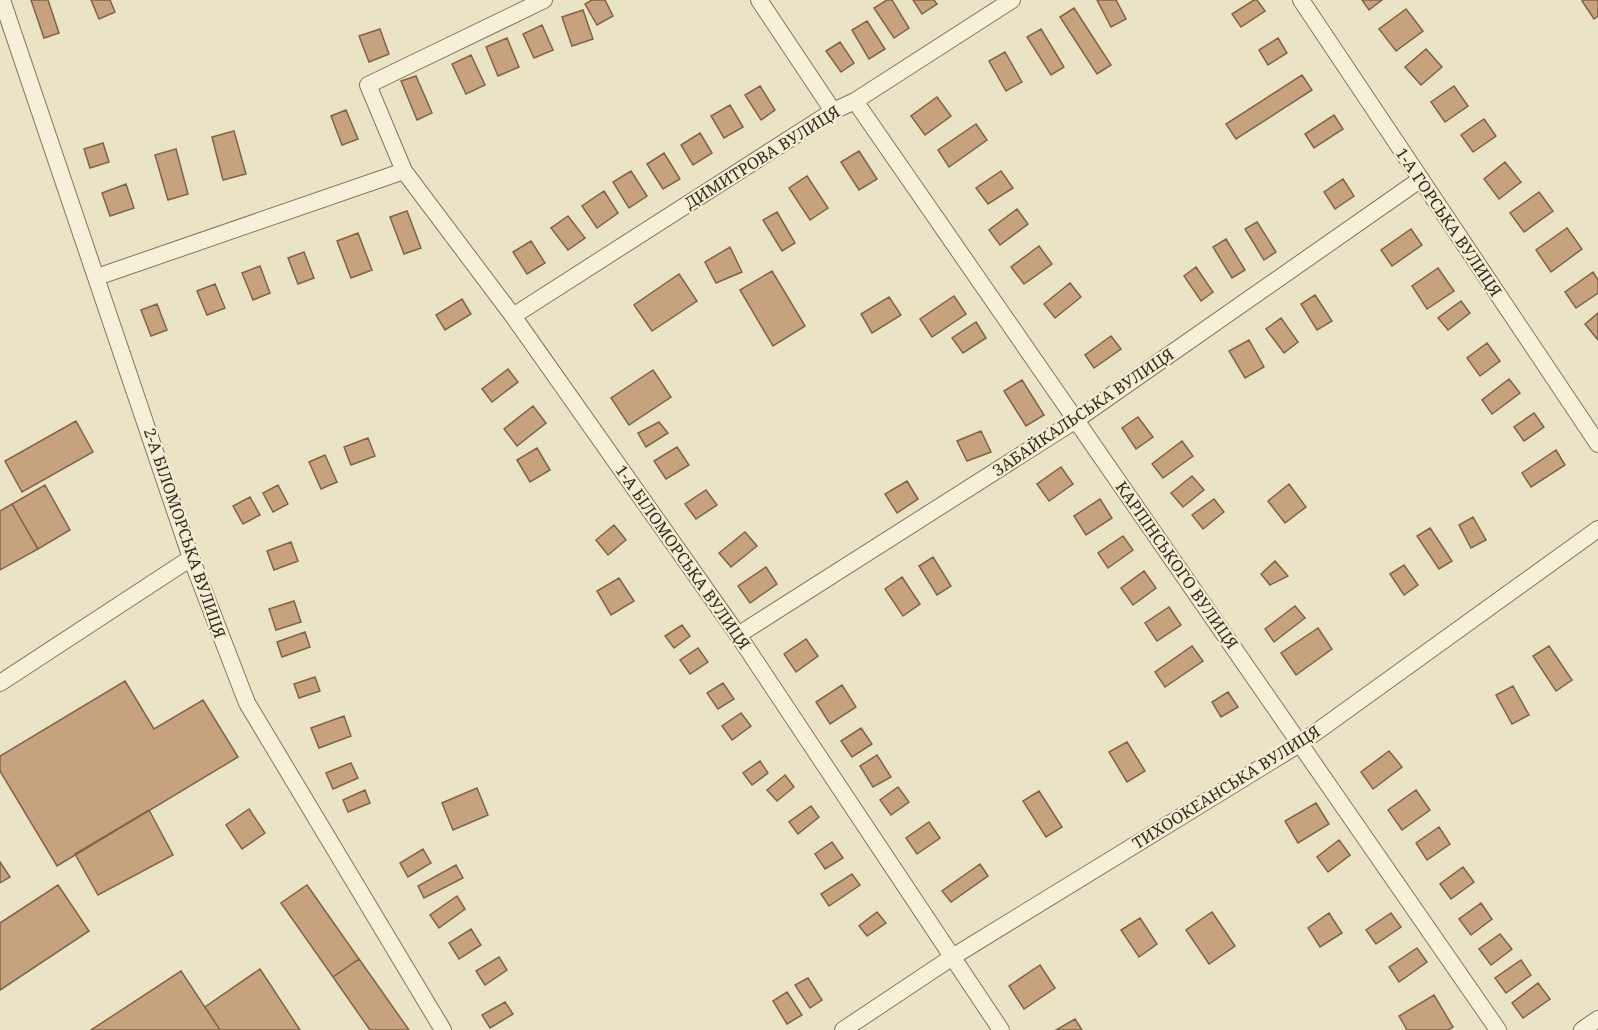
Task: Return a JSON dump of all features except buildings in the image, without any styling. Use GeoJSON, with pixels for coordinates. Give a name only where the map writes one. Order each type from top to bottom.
{"type":"FeatureCollection","features":[{"type":"Feature","properties":{"kind":"street","name":"2-А БІЛОМОРСЬКА ВУЛИЦЯ"},"geometry":{"type":"LineString","coordinates":[[2,0],[191,558],[247,703],[443,1030]]}},
{"type":"Feature","properties":{"kind":"street","name":"1-А БІЛОМОРСЬКА ВУЛИЦЯ"},"geometry":{"type":"LineString","coordinates":[[544,0],[368,85],[404,171],[513,316],[738,635],[954,956],[1001,1030]]}},
{"type":"Feature","properties":{"kind":"street"},"geometry":{"type":"LineString","coordinates":[[759,0],[833,111]]}},
{"type":"Feature","properties":{"kind":"street","name":"ДИМИТРОВА ВУЛИЦЯ"},"geometry":{"type":"LineString","coordinates":[[513,316],[833,111],[855,101],[1012,0]]}},
{"type":"Feature","properties":{"kind":"street","name":"1-А ГОРСЬКА ВУЛИЦЯ"},"geometry":{"type":"LineString","coordinates":[[1301,0],[1598,444]]}},
{"type":"Feature","properties":{"kind":"street","name":"КАРПІНСЬКОГО ВУЛИЦЯ"},"geometry":{"type":"LineString","coordinates":[[855,101],[1498,1030]]}},
{"type":"Feature","properties":{"kind":"street"},"geometry":{"type":"LineString","coordinates":[[97,277],[404,171]]}},
{"type":"Feature","properties":{"kind":"street","name":"ЗАБАЙКАЛЬСЬКА ВУЛИЦЯ"},"geometry":{"type":"LineString","coordinates":[[738,635],[1076,420],[1421,180]]}},
{"type":"Feature","properties":{"kind":"street","name":"ТИХООКЕАНСЬКА ВУЛИЦЯ"},"geometry":{"type":"LineString","coordinates":[[843,1030],[954,956],[1300,742],[1598,529]]}},
{"type":"Feature","properties":{"kind":"street"},"geometry":{"type":"LineString","coordinates":[[0,683],[191,558]]}},
{"type":"Feature","properties":{"kind":"street"},"geometry":{"type":"LineString","coordinates":[[1582,1030],[1598,1019]]}}]}
